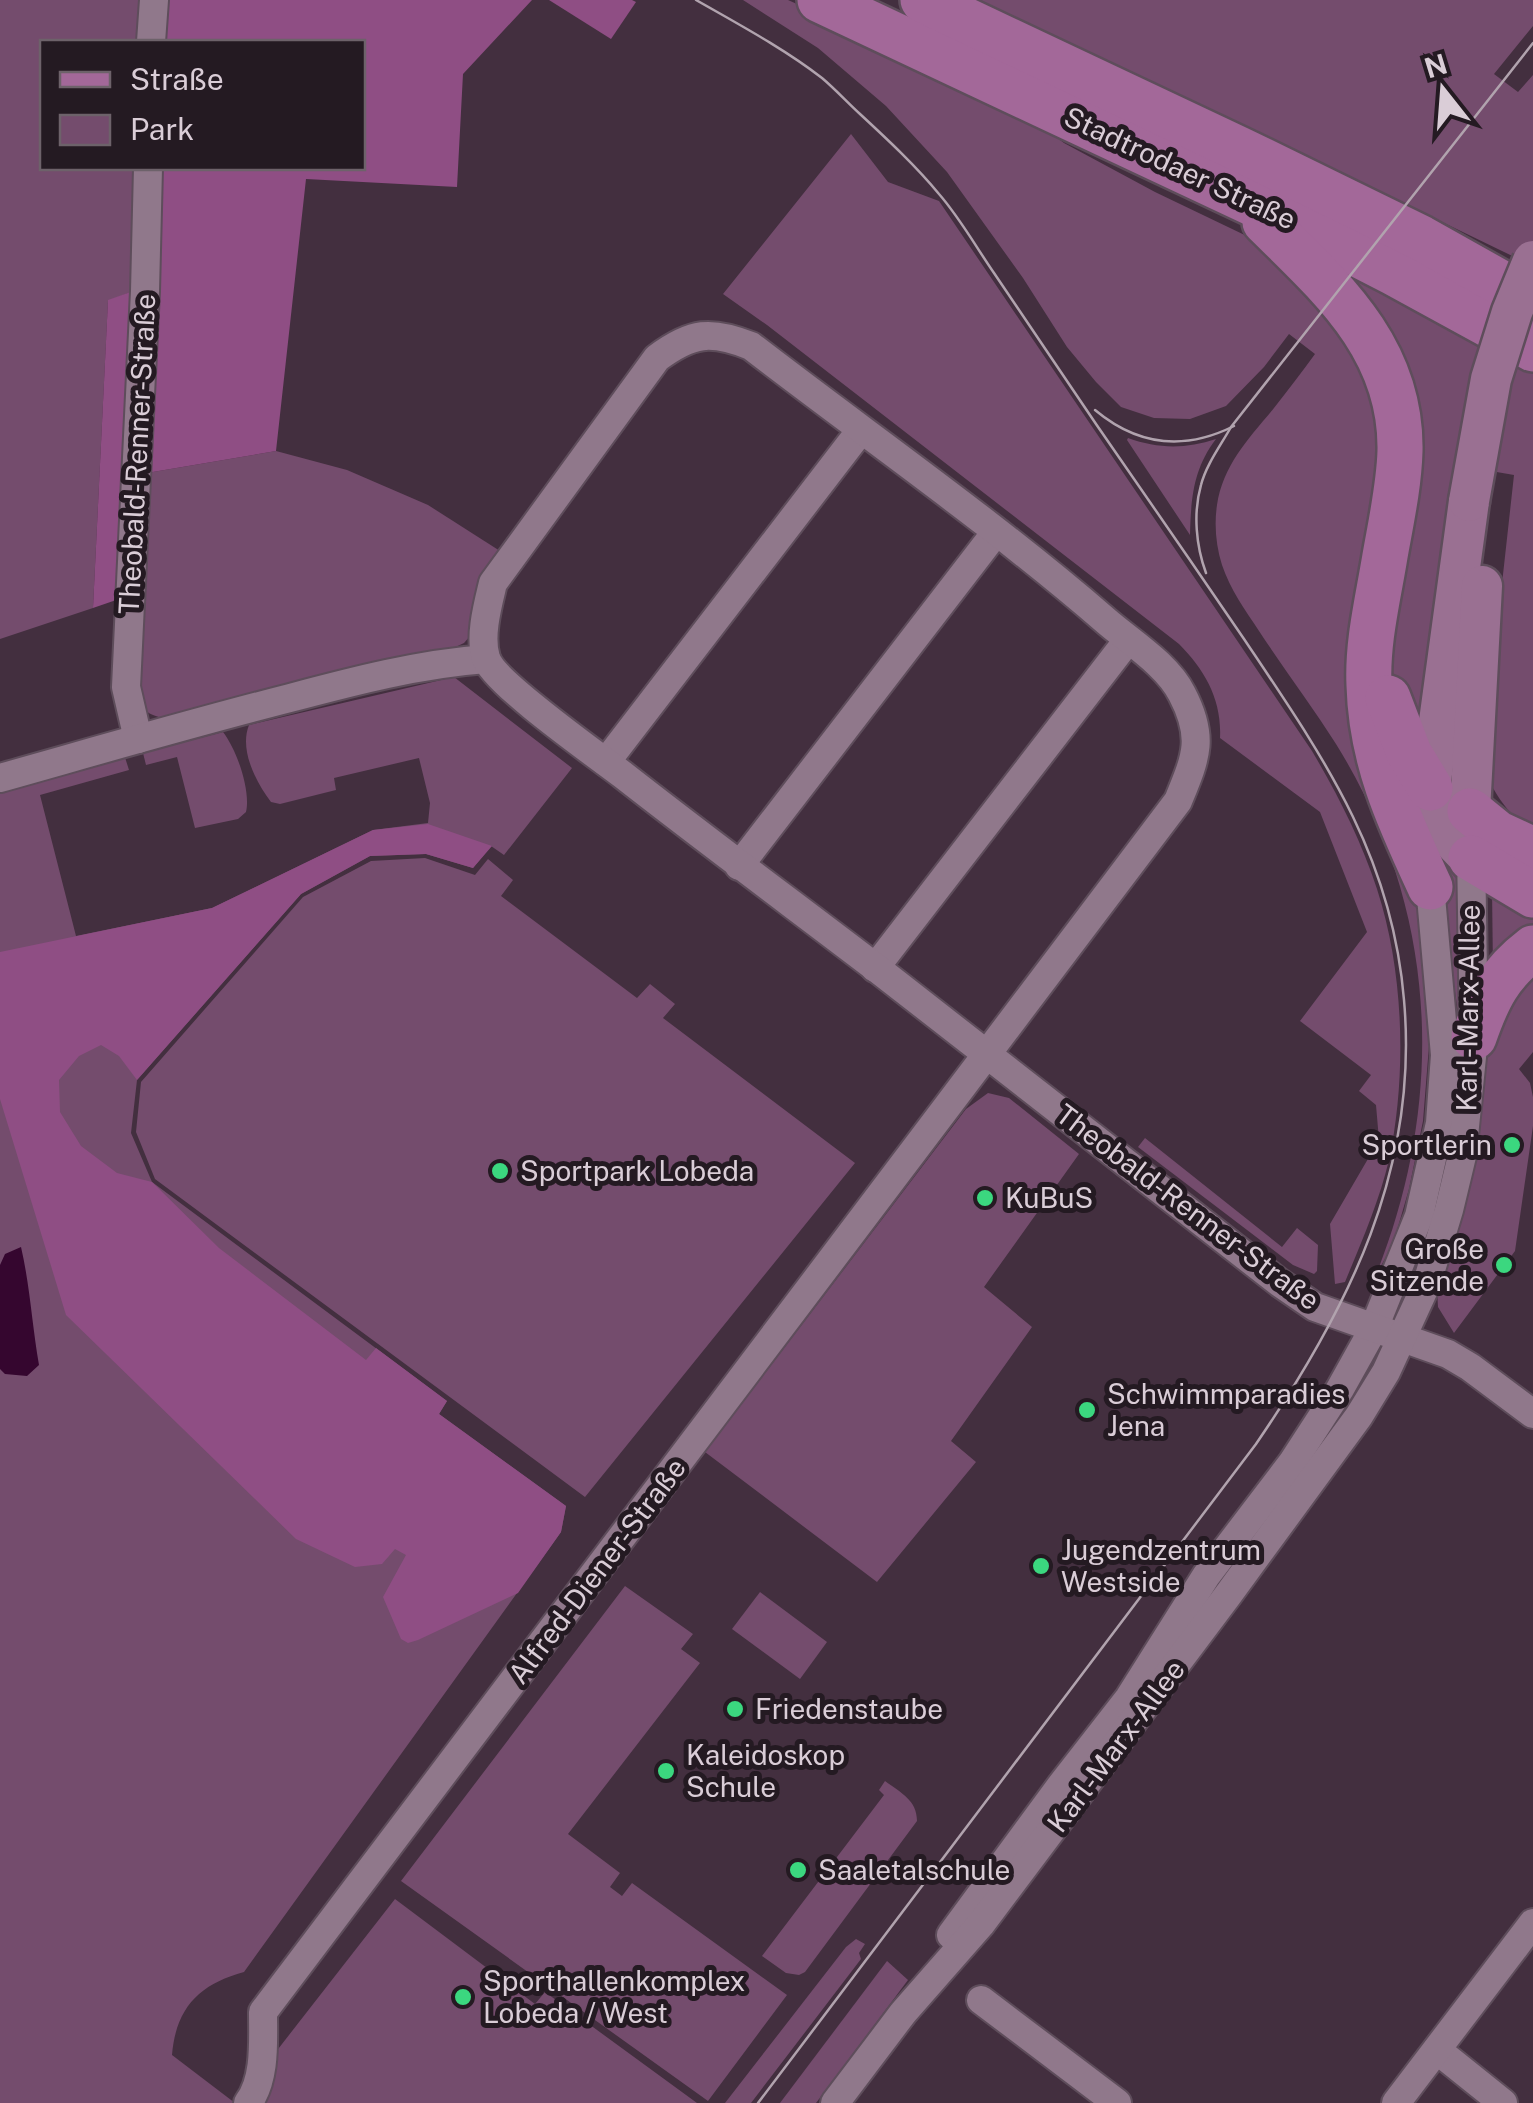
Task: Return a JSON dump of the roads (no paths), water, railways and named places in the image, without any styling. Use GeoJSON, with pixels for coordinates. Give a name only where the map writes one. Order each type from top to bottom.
{"type":"FeatureCollection","features":[{"type":"Feature","properties":{"kind":"main road","name":"Stadtrodaer Straße"},"geometry":{"type":"LineString","coordinates":[[820,0],[1394,272],[1528,318]]}},
{"type":"Feature","properties":{"kind":"main road","name":"Stadtrodaer Straße"},"geometry":{"type":"LineString","coordinates":[[923,0],[1421,238],[1528,318]]}},
{"type":"Feature","properties":{"kind":"main road"},"geometry":{"type":"LineString","coordinates":[[1239,196],[1354,314],[1389,377],[1400,450],[1370,639],[1371,722],[1393,808],[1430,888]]}},
{"type":"Feature","properties":{"kind":"main road","name":"Karl-Marx-Allee"},"geometry":{"type":"LineString","coordinates":[[1430,788],[1479,503],[1491,379],[1528,318],[1533,261]]}},
{"type":"Feature","properties":{"kind":"main road","name":"Karl-Marx-Allee"},"geometry":{"type":"LineString","coordinates":[[1470,812],[1483,569],[1479,503]]}},
{"type":"Feature","properties":{"kind":"main road"},"geometry":{"type":"LineString","coordinates":[[1379,592],[1381,646],[1390,709],[1409,754],[1430,788],[1444,828],[1471,858],[1533,894]]}},
{"type":"Feature","properties":{"kind":"main road"},"geometry":{"type":"LineString","coordinates":[[1470,812],[1496,833],[1533,850]]}},
{"type":"Feature","properties":{"kind":"main road"},"geometry":{"type":"LineString","coordinates":[[1474,1036],[1498,980],[1533,948]]}},
{"type":"Feature","properties":{"kind":"street"},"geometry":{"type":"LineString","coordinates":[[152,40],[154,0]]}},
{"type":"Feature","properties":{"kind":"street","name":"Theobald-Renner-Straße"},"geometry":{"type":"LineString","coordinates":[[138,739],[126,687],[148,170]]}},
{"type":"Feature","properties":{"kind":"street"},"geometry":{"type":"LineString","coordinates":[[0,778],[358,680],[442,662],[486,659],[484,620],[493,583],[657,358],[678,342],[704,335],[728,336],[751,346],[1051,574],[1159,666],[1180,690],[1198,733],[1193,764],[1178,801],[986,1053]]}},
{"type":"Feature","properties":{"kind":"street"},"geometry":{"type":"LineString","coordinates":[[606,762],[861,430]]}},
{"type":"Feature","properties":{"kind":"street"},"geometry":{"type":"LineString","coordinates":[[739,866],[996,532]]}},
{"type":"Feature","properties":{"kind":"street"},"geometry":{"type":"LineString","coordinates":[[875,968],[1128,640]]}},
{"type":"Feature","properties":{"kind":"street","name":"Theobald-Renner-Straße"},"geometry":{"type":"LineString","coordinates":[[486,659],[509,686],[1304,1301],[1448,1354],[1533,1414]]}},
{"type":"Feature","properties":{"kind":"street","name":"Karl-Marx-Allee"},"geometry":{"type":"LineString","coordinates":[[903,2013],[920,1980],[967,1912],[1129,1698],[1206,1576],[1292,1463],[1374,1328],[1420,1216],[1440,1123],[1445,1055],[1430,888],[1430,788]]}},
{"type":"Feature","properties":{"kind":"street","name":"Karl-Marx-Allee"},"geometry":{"type":"LineString","coordinates":[[835,2103],[903,2013],[981,1924],[1219,1608],[1359,1416],[1386,1372],[1426,1283],[1456,1183],[1467,1114],[1474,1036],[1470,812]]}},
{"type":"Feature","properties":{"kind":"street","name":"Alfred-Diener-Straße"},"geometry":{"type":"LineString","coordinates":[[248,2103],[255,2094],[263,2052],[264,2012],[986,1053]]}},
{"type":"Feature","properties":{"kind":"street"},"geometry":{"type":"LineString","coordinates":[[1396,2103],[1533,1923]]}},
{"type":"Feature","properties":{"kind":"street"},"geometry":{"type":"LineString","coordinates":[[981,2000],[1117,2103]]}},
{"type":"Feature","properties":{"kind":"street"},"geometry":{"type":"LineString","coordinates":[[1437,2050],[1503,2103]]}},
{"type":"Feature","properties":{"kind":"tram line"},"geometry":{"type":"LineString","coordinates":[[696,0],[822,78],[930,184],[954,213],[1244,639],[1326,767],[1369,853],[1397,947],[1406,1062],[1400,1122],[1388,1179],[1370,1234],[1348,1288],[1290,1393],[1256,1444],[758,2103]]}},
{"type":"Feature","properties":{"kind":"tram line"},"geometry":{"type":"LineString","coordinates":[[1206,573],[1200,552],[1197,507],[1206,470],[1231,427],[1533,43]]}},
{"type":"Feature","properties":{"kind":"tram line"},"geometry":{"type":"LineString","coordinates":[[1095,410],[1128,431],[1162,441],[1197,439],[1234,426]]}},
{"type":"Feature","properties":{"kind":"place","name":"Sportlerin"},"geometry":{"type":"Point","coordinates":[1512,1145]}},
{"type":"Feature","properties":{"kind":"place","name":"Sportpark Lobeda"},"geometry":{"type":"Point","coordinates":[500,1171]}},
{"type":"Feature","properties":{"kind":"place","name":"KuBuS"},"geometry":{"type":"Point","coordinates":[985,1198]}},
{"type":"Feature","properties":{"kind":"place","name":"Große Sitzende"},"geometry":{"type":"Point","coordinates":[1504,1265]}},
{"type":"Feature","properties":{"kind":"place","name":"Schwimmparadies Jena"},"geometry":{"type":"Point","coordinates":[1087,1410]}},
{"type":"Feature","properties":{"kind":"place","name":"Jugendzentrum Westside"},"geometry":{"type":"Point","coordinates":[1041,1566]}},
{"type":"Feature","properties":{"kind":"place","name":"Friedenstaube"},"geometry":{"type":"Point","coordinates":[735,1709]}},
{"type":"Feature","properties":{"kind":"place","name":"Kaleidoskop Schule"},"geometry":{"type":"Point","coordinates":[666,1771]}},
{"type":"Feature","properties":{"kind":"place","name":"Saaletalschule"},"geometry":{"type":"Point","coordinates":[798,1870]}},
{"type":"Feature","properties":{"kind":"place","name":"Sporthallenkomplex Lobeda / West"},"geometry":{"type":"Point","coordinates":[463,1997]}}]}
